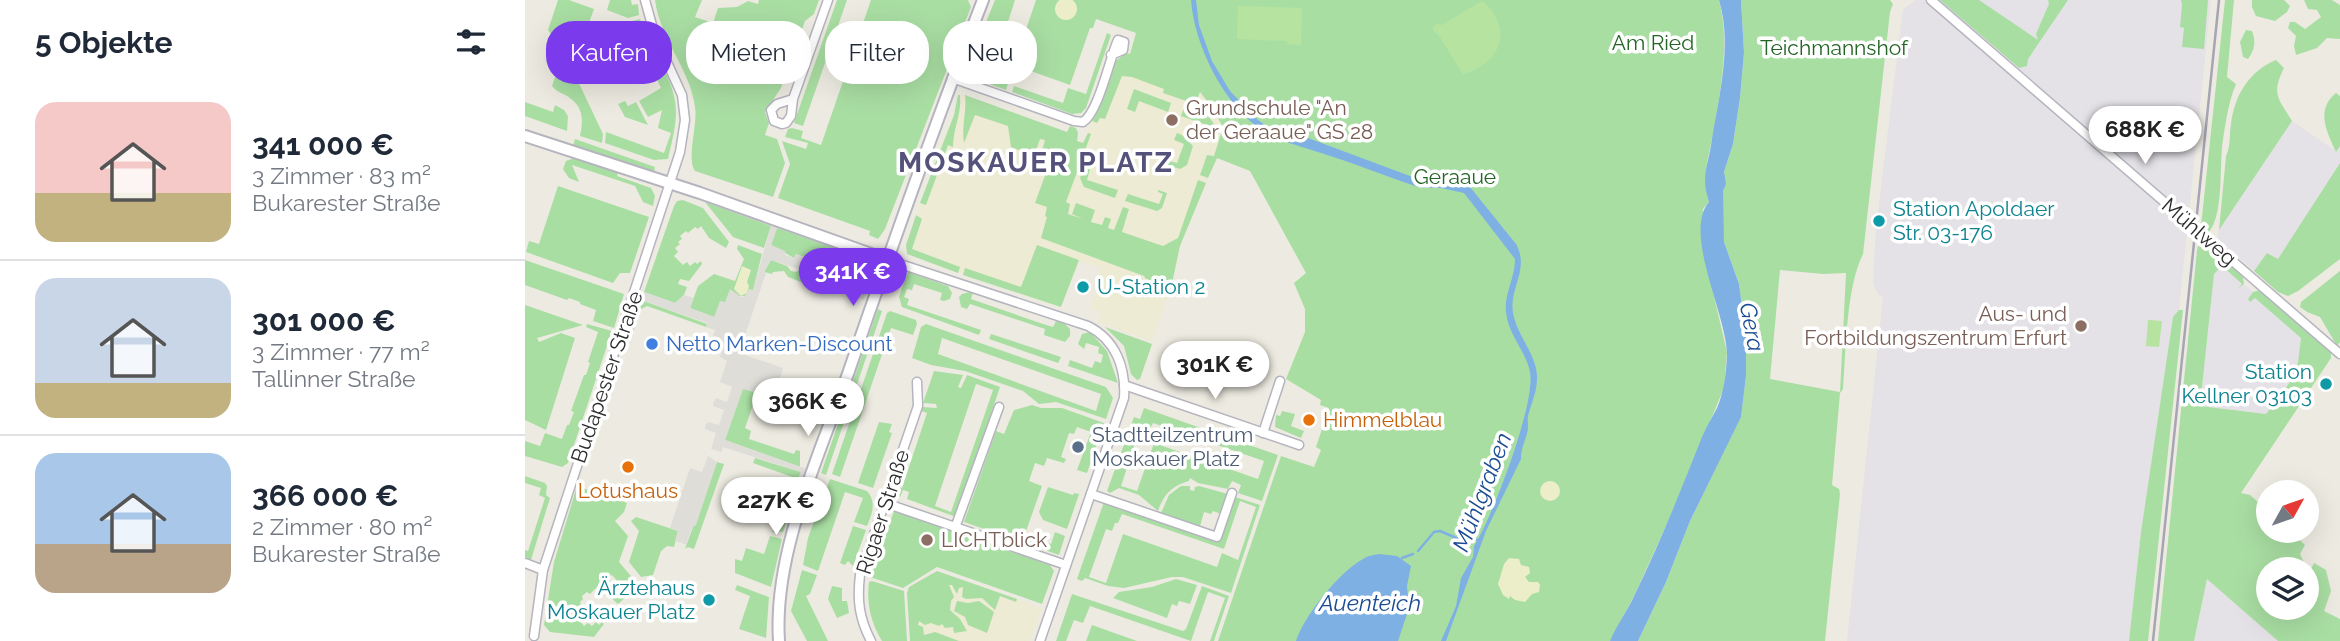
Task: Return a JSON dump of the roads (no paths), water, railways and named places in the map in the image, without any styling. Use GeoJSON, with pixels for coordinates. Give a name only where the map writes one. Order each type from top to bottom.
{"type":"FeatureCollection","features":[{"type":"Feature","properties":{"kind":"street","name":"Budapester Straße"},"geometry":{"type":"LineString","coordinates":[[534,636],[543,570],[682,144],[684,106],[678,83],[655,36],[645,0]]}},
{"type":"Feature","properties":{"kind":"street"},"geometry":{"type":"LineString","coordinates":[[793,99],[828,0]]}},
{"type":"Feature","properties":{"kind":"street"},"geometry":{"type":"LineString","coordinates":[[975,21],[983,0]]}},
{"type":"Feature","properties":{"kind":"street","name":"Mühlweg"},"geometry":{"type":"LineString","coordinates":[[1931,0],[2340,354]]}},
{"type":"Feature","properties":{"kind":"street"},"geometry":{"type":"LineString","coordinates":[[969,84],[1083,122],[1093,110],[1111,55]]}},
{"type":"Feature","properties":{"kind":"street"},"geometry":{"type":"LineString","coordinates":[[779,641],[780,595],[791,541],[950,84]]}},
{"type":"Feature","properties":{"kind":"street"},"geometry":{"type":"LineString","coordinates":[[525,135],[1095,330],[1109,341],[1117,353],[1124,398],[1040,641]]}},
{"type":"Feature","properties":{"kind":"street"},"geometry":{"type":"LineString","coordinates":[[1263,433],[1280,381]]}},
{"type":"Feature","properties":{"kind":"street","name":"Rigaer Straße"},"geometry":{"type":"LineString","coordinates":[[871,641],[862,623],[857,601],[860,575],[918,406],[917,382]]}},
{"type":"Feature","properties":{"kind":"street"},"geometry":{"type":"LineString","coordinates":[[1124,385],[1299,445]]}},
{"type":"Feature","properties":{"kind":"street"},"geometry":{"type":"LineString","coordinates":[[955,528],[999,407]]}},
{"type":"Feature","properties":{"kind":"street"},"geometry":{"type":"LineString","coordinates":[[1091,494],[1217,537],[1232,493]]}},
{"type":"Feature","properties":{"kind":"street"},"geometry":{"type":"LineString","coordinates":[[885,503],[1066,565]]}},
{"type":"Feature","properties":{"kind":"street"},"geometry":{"type":"LineString","coordinates":[[525,563],[543,570]]}},
{"type":"Feature","properties":{"kind":"water"},"geometry":{"type":"Polygon","coordinates":[[[1191,0],[1196,0],[1199,25],[1212,61],[1230,91],[1258,120],[1268,127],[1308,138],[1418,179],[1458,182],[1470,187],[1516,244],[1520,253],[1513,313],[1534,362],[1537,379],[1528,416],[1528,431],[1521,459],[1486,531],[1446,641],[1441,641],[1456,606],[1461,578],[1473,557],[1474,546],[1511,460],[1530,388],[1530,372],[1510,328],[1506,312],[1515,259],[1464,193],[1418,187],[1285,141],[1265,132],[1250,121],[1237,108],[1214,74],[1198,36],[1191,0]]]}},
{"type":"Feature","properties":{"kind":"water"},"geometry":{"type":"Polygon","coordinates":[[[1719,0],[1741,0],[1744,53],[1733,144],[1724,172],[1726,184],[1723,191],[1724,242],[1739,284],[1746,337],[1746,376],[1741,417],[1690,521],[1666,582],[1638,641],[1610,641],[1653,555],[1717,408],[1724,383],[1727,356],[1725,339],[1708,276],[1701,234],[1702,216],[1709,202],[1705,173],[1724,54],[1725,36],[1719,0]]]}},
{"type":"Feature","properties":{"kind":"water","name":"Auenteich"},"geometry":{"type":"Polygon","coordinates":[[[1379,554],[1397,556],[1411,566],[1407,586],[1409,608],[1398,641],[1296,641],[1306,619],[1333,584],[1363,559],[1379,554]]]}},
{"type":"Feature","properties":{"kind":"waterway","name":"Mühlgraben"},"geometry":{"type":"LineString","coordinates":[[1418,551],[1434,532],[1440,531],[1461,540]]}},
{"type":"Feature","properties":{"kind":"waterway","name":"Mühlgraben"},"geometry":{"type":"LineString","coordinates":[[1466,539],[1480,540]]}},
{"type":"Feature","properties":{"kind":"waterway"},"geometry":{"type":"LineString","coordinates":[[1402,558],[1413,554]]}},
{"type":"Feature","properties":{"kind":"railway"},"geometry":{"type":"LineString","coordinates":[[2153,641],[2219,0]]}},
{"type":"Feature","properties":{"kind":"place","name":"Grundschule \"An der Geraaue\" GS 28"},"geometry":{"type":"Point","coordinates":[1172,120]}},
{"type":"Feature","properties":{"kind":"place","name":"Station Apoldaer Str. 03-176"},"geometry":{"type":"Point","coordinates":[1879,221]}},
{"type":"Feature","properties":{"kind":"place","name":"U-Station 2"},"geometry":{"type":"Point","coordinates":[1083,287]}},
{"type":"Feature","properties":{"kind":"place","name":"Aus- und Fortbildungszentrum Erfurt"},"geometry":{"type":"Point","coordinates":[2081,326]}},
{"type":"Feature","properties":{"kind":"place","name":"Netto Marken-Discount"},"geometry":{"type":"Point","coordinates":[652,344]}},
{"type":"Feature","properties":{"kind":"place","name":"Station Kellner 03103"},"geometry":{"type":"Point","coordinates":[2326,384]}},
{"type":"Feature","properties":{"kind":"place","name":"Himmelblau"},"geometry":{"type":"Point","coordinates":[1309,420]}},
{"type":"Feature","properties":{"kind":"place","name":"Stadtteilzentrum Moskauer Platz"},"geometry":{"type":"Point","coordinates":[1078,447]}},
{"type":"Feature","properties":{"kind":"place","name":"Lotushaus"},"geometry":{"type":"Point","coordinates":[628,467]}},
{"type":"Feature","properties":{"kind":"place","name":"LICHTblick"},"geometry":{"type":"Point","coordinates":[927,540]}},
{"type":"Feature","properties":{"kind":"place","name":"Ärztehaus Moskauer Platz"},"geometry":{"type":"Point","coordinates":[709,600]}},
{"type":"Feature","properties":{"kind":"district","name":"MOSKAUER PLATZ"},"geometry":{"type":"Point","coordinates":[1036,162]}},
{"type":"Feature","properties":{"kind":"park label","name":"Am Ried"},"geometry":{"type":"Point","coordinates":[1653,43]}},
{"type":"Feature","properties":{"kind":"park label","name":"Teichmannshof"},"geometry":{"type":"Point","coordinates":[1834,48]}},
{"type":"Feature","properties":{"kind":"park label","name":"Geraaue"},"geometry":{"type":"Point","coordinates":[1455,177]}},
{"type":"Feature","properties":{"kind":"water label","name":"Gera"},"geometry":{"type":"Point","coordinates":[1752,327]}}]}
